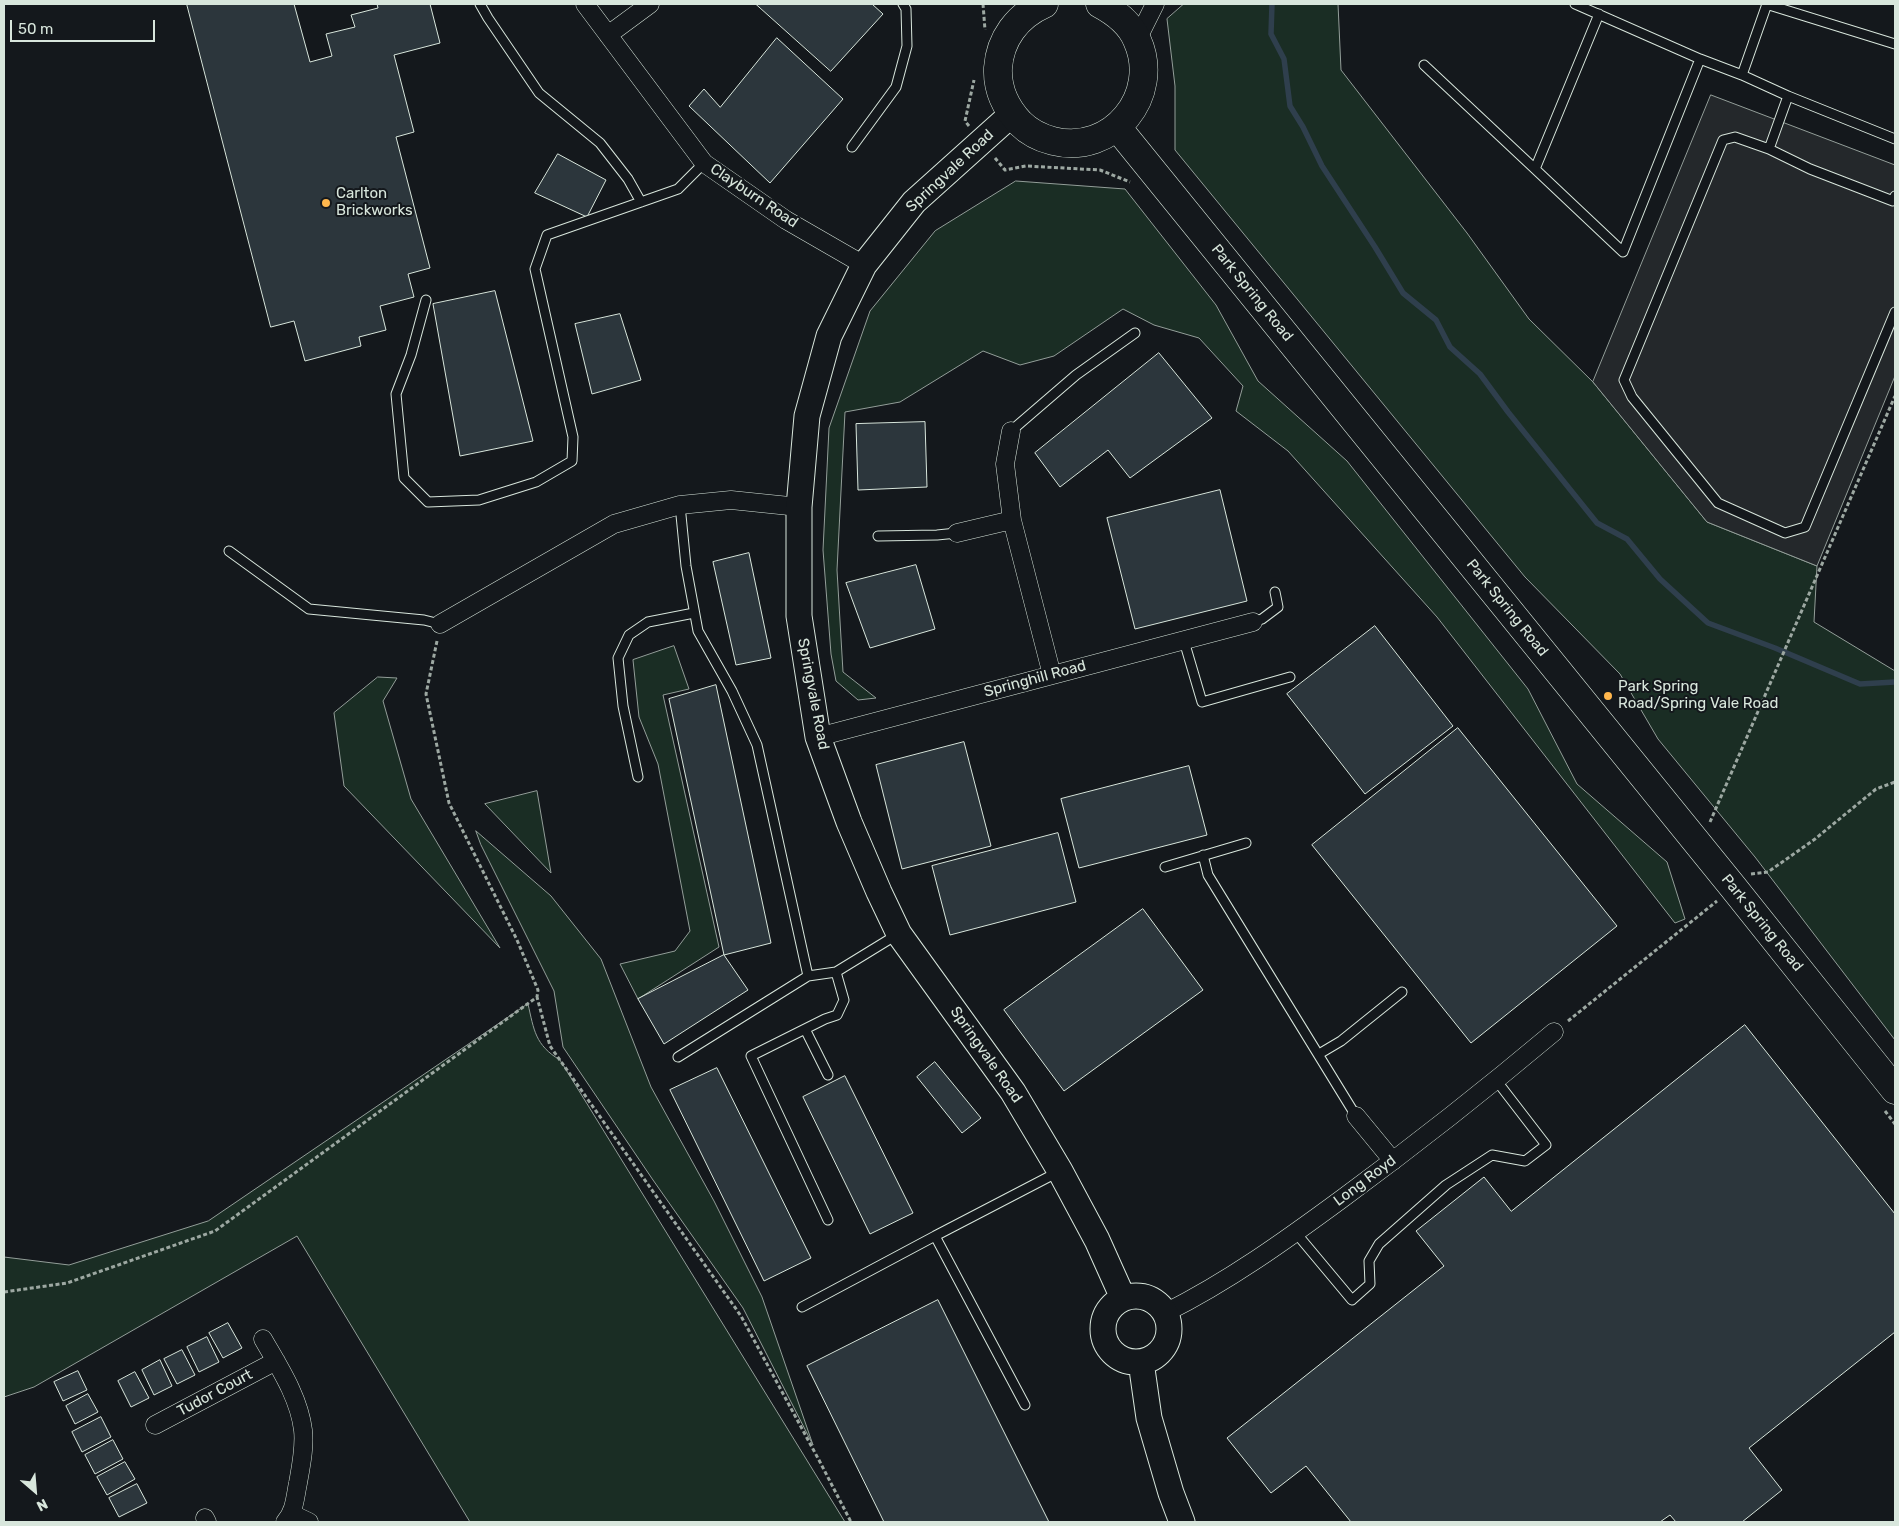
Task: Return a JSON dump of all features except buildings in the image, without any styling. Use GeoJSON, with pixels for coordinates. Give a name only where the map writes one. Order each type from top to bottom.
{"type":"FeatureCollection","features":[{"type":"Feature","properties":{"kind":"main road"},"geometry":{"type":"LineString","coordinates":[[1035,6],[1016,22],[1005,38],[999,57],[999,84],[1002,96],[1012,114],[1026,128],[1042,138],[1062,143],[1081,143],[1100,138],[1118,127],[1133,109],[1142,87],[1144,63],[1137,40],[1128,25],[1115,13],[1100,4]]}},
{"type":"Feature","properties":{"kind":"main road","name":"Park Spring Road"},"geometry":{"type":"LineString","coordinates":[[1118,127],[1724,894],[1895,1090]]}},
{"type":"Feature","properties":{"kind":"street","name":"Clayburn Road"},"geometry":{"type":"LineString","coordinates":[[585,4],[704,163],[786,220],[864,264]]}},
{"type":"Feature","properties":{"kind":"street"},"geometry":{"type":"LineString","coordinates":[[608,35],[650,4]]}},
{"type":"Feature","properties":{"kind":"street"},"geometry":{"type":"LineString","coordinates":[[1137,40],[1155,4]]}},
{"type":"Feature","properties":{"kind":"street","name":"Springvale Road"},"geometry":{"type":"LineString","coordinates":[[1012,114],[914,202],[864,264],[829,336],[807,416],[799,507],[799,616],[818,736],[849,822],[879,892],[899,934],[1013,1092],[1060,1171],[1097,1240],[1123,1298]]}},
{"type":"Feature","properties":{"kind":"street"},"geometry":{"type":"LineString","coordinates":[[1011,430],[1005,464],[1012,520],[1052,675]]}},
{"type":"Feature","properties":{"kind":"street"},"geometry":{"type":"LineString","coordinates":[[440,624],[614,524],[680,505],[731,500],[799,507]]}},
{"type":"Feature","properties":{"kind":"street"},"geometry":{"type":"LineString","coordinates":[[957,533],[1012,520]]}},
{"type":"Feature","properties":{"kind":"street","name":"Springhill Road"},"geometry":{"type":"LineString","coordinates":[[818,736],[1253,622]]}},
{"type":"Feature","properties":{"kind":"street","name":"Long Royd"},"geometry":{"type":"LineString","coordinates":[[1165,1313],[1202,1294],[1255,1262],[1393,1161],[1554,1032]]}},
{"type":"Feature","properties":{"kind":"street"},"geometry":{"type":"LineString","coordinates":[[1356,1116],[1393,1161]]}},
{"type":"Feature","properties":{"kind":"street"},"geometry":{"type":"LineString","coordinates":[[1132,1295],[1151,1299],[1160,1305],[1165,1313],[1169,1330],[1167,1339],[1157,1354],[1141,1362],[1132,1362],[1114,1354],[1107,1347],[1103,1338],[1102,1328],[1104,1319],[1114,1303],[1123,1298],[1132,1295]]}},
{"type":"Feature","properties":{"kind":"street"},"geometry":{"type":"LineString","coordinates":[[263,1339],[285,1377],[299,1412],[303,1430],[301,1466],[289,1518],[310,1522]]}},
{"type":"Feature","properties":{"kind":"street","name":"Tudor Court"},"geometry":{"type":"LineString","coordinates":[[155,1425],[276,1361]]}},
{"type":"Feature","properties":{"kind":"street"},"geometry":{"type":"LineString","coordinates":[[1141,1362],[1149,1418],[1171,1493],[1182,1522]]}},
{"type":"Feature","properties":{"kind":"lane"},"geometry":{"type":"LineString","coordinates":[[480,4],[539,94],[600,143],[628,179],[641,202]]}},
{"type":"Feature","properties":{"kind":"lane"},"geometry":{"type":"LineString","coordinates":[[852,147],[896,87],[907,46],[906,9],[903,4]]}},
{"type":"Feature","properties":{"kind":"lane"},"geometry":{"type":"LineString","coordinates":[[1575,4],[1700,59],[1895,139]]}},
{"type":"Feature","properties":{"kind":"lane"},"geometry":{"type":"LineString","coordinates":[[1742,75],[1766,4],[1895,44]]}},
{"type":"Feature","properties":{"kind":"lane"},"geometry":{"type":"LineString","coordinates":[[1535,169],[1599,14]]}},
{"type":"Feature","properties":{"kind":"lane"},"geometry":{"type":"LineString","coordinates":[[1424,65],[1623,252],[1700,59]]}},
{"type":"Feature","properties":{"kind":"lane"},"geometry":{"type":"LineString","coordinates":[[1769,149],[1788,96]]}},
{"type":"Feature","properties":{"kind":"lane"},"geometry":{"type":"LineString","coordinates":[[1895,200],[1810,169],[1769,149],[1735,137],[1723,140],[1624,380],[1632,397],[1718,503],[1785,533],[1805,527],[1895,312]]}},
{"type":"Feature","properties":{"kind":"lane"},"geometry":{"type":"LineString","coordinates":[[426,300],[411,355],[396,394],[404,478],[428,502],[479,500],[536,482],[572,461],[573,437],[535,269],[547,235],[678,189],[704,163]]}},
{"type":"Feature","properties":{"kind":"lane"},"geometry":{"type":"LineString","coordinates":[[1011,430],[1076,376],[1136,333]]}},
{"type":"Feature","properties":{"kind":"lane"},"geometry":{"type":"LineString","coordinates":[[680,505],[686,566],[698,631],[732,691],[757,745],[808,976]]}},
{"type":"Feature","properties":{"kind":"lane"},"geometry":{"type":"LineString","coordinates":[[878,536],[957,533]]}},
{"type":"Feature","properties":{"kind":"lane"},"geometry":{"type":"LineString","coordinates":[[230,551],[309,609],[424,620],[440,624]]}},
{"type":"Feature","properties":{"kind":"lane"},"geometry":{"type":"LineString","coordinates":[[1253,622],[1262,619],[1278,607],[1274,592]]}},
{"type":"Feature","properties":{"kind":"lane"},"geometry":{"type":"LineString","coordinates":[[638,777],[622,706],[618,658],[629,635],[648,622],[694,613]]}},
{"type":"Feature","properties":{"kind":"lane"},"geometry":{"type":"LineString","coordinates":[[1184,640],[1202,702],[1290,678]]}},
{"type":"Feature","properties":{"kind":"lane"},"geometry":{"type":"LineString","coordinates":[[1164,867],[1246,843]]}},
{"type":"Feature","properties":{"kind":"lane"},"geometry":{"type":"LineString","coordinates":[[1203,855],[1208,875],[1356,1116]]}},
{"type":"Feature","properties":{"kind":"lane"},"geometry":{"type":"LineString","coordinates":[[678,1057],[808,976],[836,972],[899,934]]}},
{"type":"Feature","properties":{"kind":"lane"},"geometry":{"type":"LineString","coordinates":[[828,1220],[751,1056],[804,1029],[837,1015],[844,1000],[836,972]]}},
{"type":"Feature","properties":{"kind":"lane"},"geometry":{"type":"LineString","coordinates":[[1319,1054],[1340,1041],[1402,992]]}},
{"type":"Feature","properties":{"kind":"lane"},"geometry":{"type":"LineString","coordinates":[[804,1029],[828,1076]]}},
{"type":"Feature","properties":{"kind":"lane"},"geometry":{"type":"LineString","coordinates":[[1296,1232],[1352,1300],[1370,1284],[1369,1261],[1379,1244],[1446,1186],[1492,1155],[1525,1161],[1546,1145],[1496,1080]]}},
{"type":"Feature","properties":{"kind":"lane"},"geometry":{"type":"LineString","coordinates":[[802,1307],[1060,1171]]}},
{"type":"Feature","properties":{"kind":"lane"},"geometry":{"type":"LineString","coordinates":[[935,1236],[1025,1405]]}},
{"type":"Feature","properties":{"kind":"path"},"geometry":{"type":"LineString","coordinates":[[1005,170],[1026,166],[1100,170],[1133,183]]}},
{"type":"Feature","properties":{"kind":"path"},"geometry":{"type":"LineString","coordinates":[[1709,826],[1895,396]]}},
{"type":"Feature","properties":{"kind":"path"},"geometry":{"type":"LineString","coordinates":[[440,624],[426,694],[450,803],[517,940],[538,990],[537,997],[550,1046],[741,1316],[851,1522]]}},
{"type":"Feature","properties":{"kind":"path"},"geometry":{"type":"LineString","coordinates":[[1554,1032],[1749,875],[1768,872],[1815,839],[1876,789],[1895,782]]}},
{"type":"Feature","properties":{"kind":"path"},"geometry":{"type":"LineString","coordinates":[[4,1292],[67,1283],[215,1231],[537,997]]}},
{"type":"Feature","properties":{"kind":"green space"},"geometry":{"type":"Polygon","coordinates":[[[1184,4],[1338,4],[1341,70],[1467,233],[1529,319],[1593,382],[1707,522],[1817,566],[1814,622],[1895,671],[1895,1040],[1755,857],[1658,739],[1620,674],[1525,577],[1175,150],[1175,86],[1167,19],[1184,4]]]}},
{"type":"Feature","properties":{"kind":"green space"},"geometry":{"type":"Polygon","coordinates":[[[1016,181],[1125,189],[1216,305],[1258,381],[1347,461],[1528,689],[1577,784],[1667,862],[1685,919],[1675,923],[1437,617],[1288,451],[1236,411],[1243,386],[1199,338],[1154,325],[1123,309],[1054,356],[1020,365],[983,351],[900,402],[845,412],[837,570],[843,672],[876,698],[858,700],[836,681],[831,654],[823,550],[829,428],[870,311],[935,231],[1016,181]]]}},
{"type":"Feature","properties":{"kind":"green space"},"geometry":{"type":"Polygon","coordinates":[[[674,646],[689,689],[663,695],[719,947],[638,999],[620,964],[675,951],[690,931],[658,764],[639,717],[633,660],[674,646]]]}},
{"type":"Feature","properties":{"kind":"green space"},"geometry":{"type":"Polygon","coordinates":[[[378,677],[397,678],[383,701],[411,799],[500,948],[344,786],[334,713],[378,677]]]}},
{"type":"Feature","properties":{"kind":"green space"},"geometry":{"type":"Polygon","coordinates":[[[537,791],[551,873],[485,804],[537,791]]]}},
{"type":"Feature","properties":{"kind":"green space"},"geometry":{"type":"Polygon","coordinates":[[[476,831],[551,896],[601,959],[651,1087],[714,1201],[762,1297],[813,1445],[743,1308],[563,1047],[554,991],[481,845],[476,831]]]}},
{"type":"Feature","properties":{"kind":"green space"},"geometry":{"type":"Polygon","coordinates":[[[528,1004],[534,1029],[540,1043],[560,1060],[845,1522],[470,1522],[297,1236],[34,1387],[4,1397],[4,1257],[69,1265],[208,1221],[528,1004]]]}},
{"type":"Feature","properties":{"kind":"shaded area"},"geometry":{"type":"Polygon","coordinates":[[[1711,95],[1895,165],[1895,376],[1817,566],[1707,522],[1593,382],[1711,95]]]}},
{"type":"Feature","properties":{"kind":"waterway"},"geometry":{"type":"LineString","coordinates":[[1272,4],[1271,34],[1284,59],[1290,106],[1303,127],[1322,166],[1403,293],[1436,320],[1450,347],[1480,374],[1597,523],[1627,539],[1660,579],[1708,623],[1775,648],[1860,684],[1895,682]]}},
{"type":"Feature","properties":{"kind":"place","name":"Carlton Brickworks"},"geometry":{"type":"Point","coordinates":[326,203]}},
{"type":"Feature","properties":{"kind":"place","name":"Park Spring Road/Spring Vale Road"},"geometry":{"type":"Point","coordinates":[1608,696]}}]}
